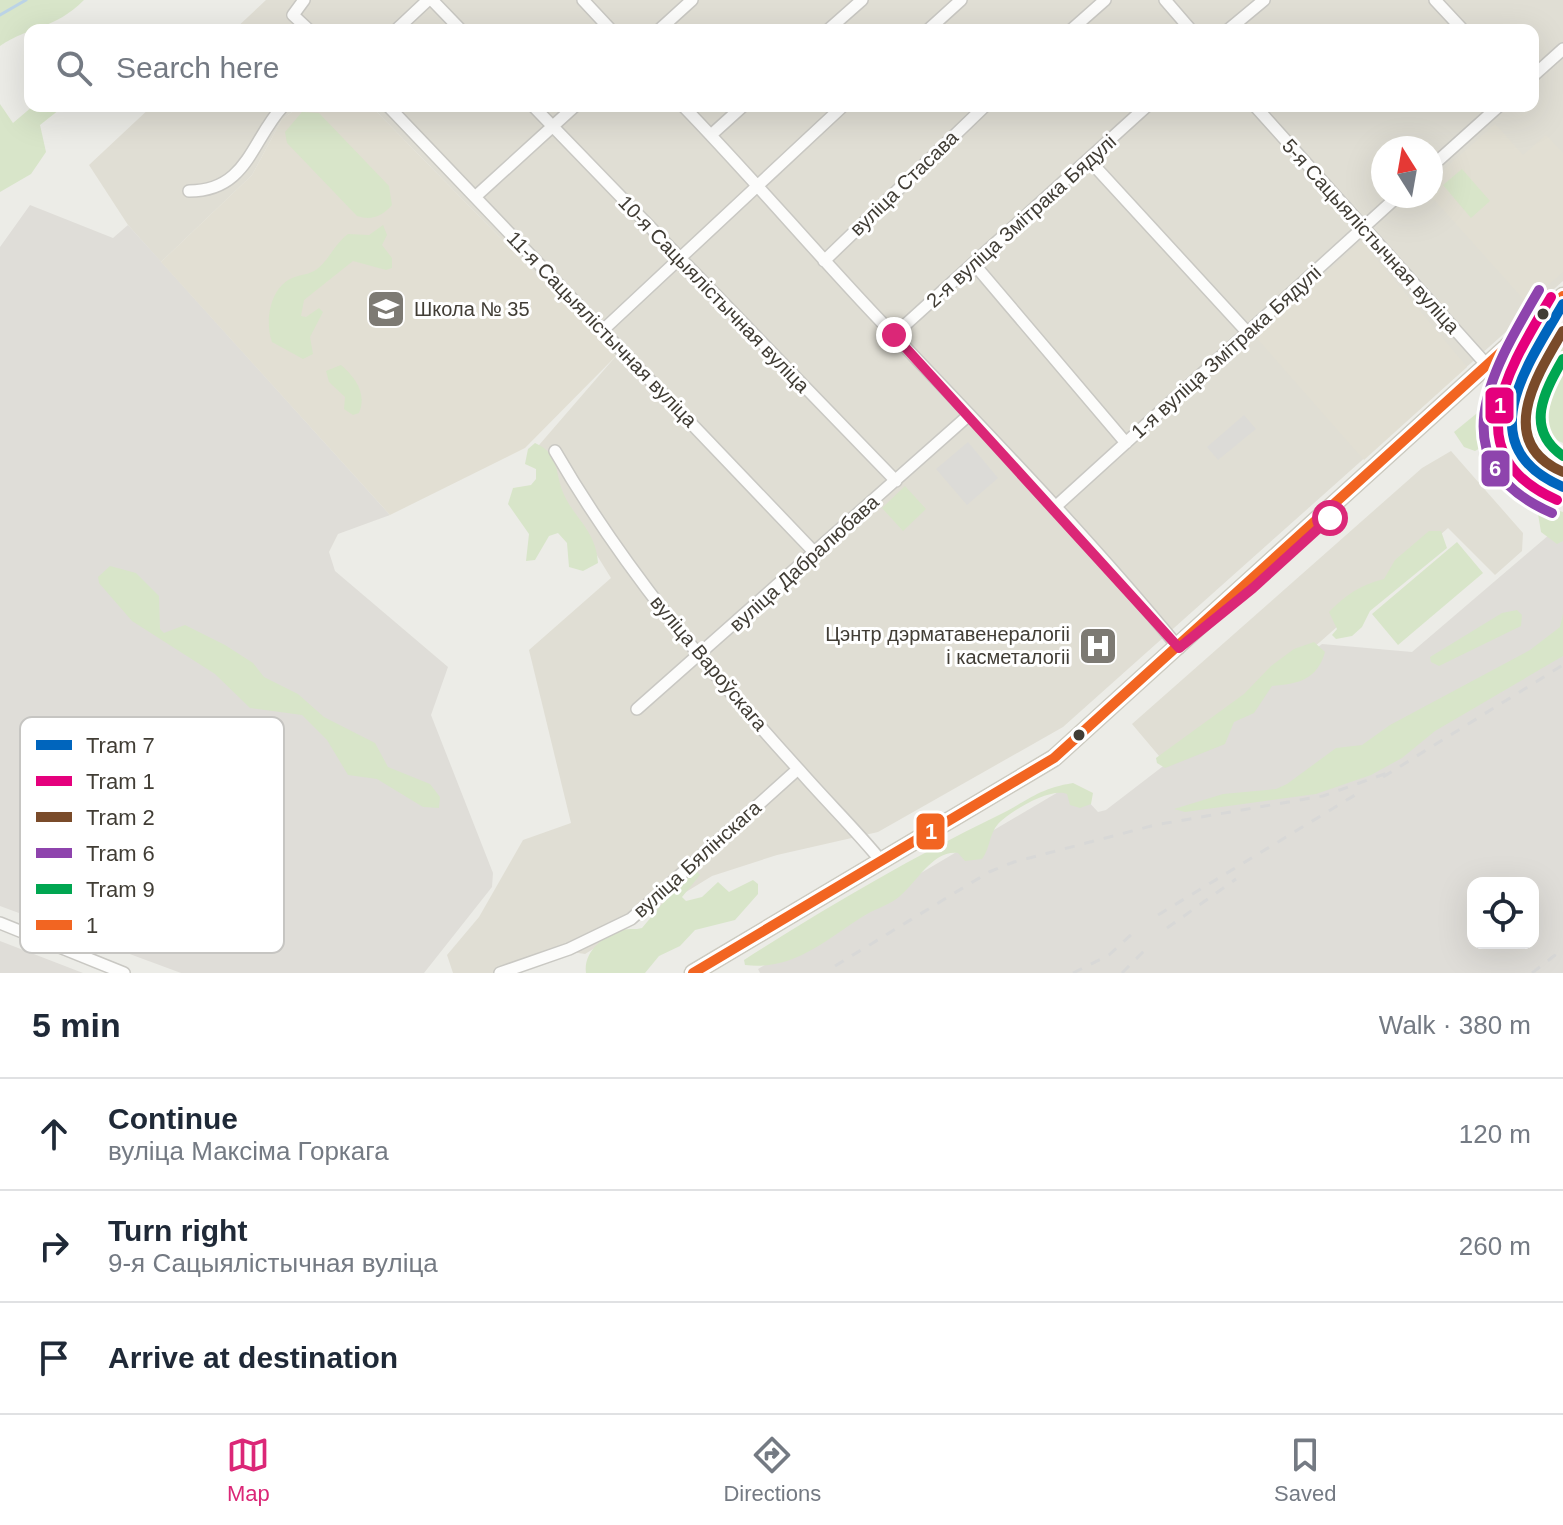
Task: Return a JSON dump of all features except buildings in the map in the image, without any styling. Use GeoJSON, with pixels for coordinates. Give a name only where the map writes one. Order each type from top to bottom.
{"type":"FeatureCollection","features":[{"type":"Feature","properties":{"kind":"main road"},"geometry":{"type":"LineString","coordinates":[[693,973],[1054,758],[1179,648],[1253,588],[1491,370],[1563,296]]}},
{"type":"Feature","properties":{"kind":"main road"},"geometry":{"type":"LineString","coordinates":[[1491,370],[1563,314]]}},
{"type":"Feature","properties":{"kind":"street"},"geometry":{"type":"LineString","coordinates":[[303,24],[293,15],[304,0]]}},
{"type":"Feature","properties":{"kind":"street"},"geometry":{"type":"LineString","coordinates":[[403,24],[430,0],[455,24]]}},
{"type":"Feature","properties":{"kind":"street"},"geometry":{"type":"LineString","coordinates":[[583,0],[605,24]]}},
{"type":"Feature","properties":{"kind":"street"},"geometry":{"type":"LineString","coordinates":[[666,24],[692,0]]}},
{"type":"Feature","properties":{"kind":"street"},"geometry":{"type":"LineString","coordinates":[[835,24],[862,0]]}},
{"type":"Feature","properties":{"kind":"street"},"geometry":{"type":"LineString","coordinates":[[935,24],[961,0]]}},
{"type":"Feature","properties":{"kind":"street"},"geometry":{"type":"LineString","coordinates":[[1078,24],[1105,0]]}},
{"type":"Feature","properties":{"kind":"street"},"geometry":{"type":"LineString","coordinates":[[1165,0],[1186,24]]}},
{"type":"Feature","properties":{"kind":"street"},"geometry":{"type":"LineString","coordinates":[[1235,24],[1264,0]]}},
{"type":"Feature","properties":{"kind":"street"},"geometry":{"type":"LineString","coordinates":[[1435,0],[1457,24]]}},
{"type":"Feature","properties":{"kind":"street"},"geometry":{"type":"LineString","coordinates":[[1539,71],[1563,49]]}},
{"type":"Feature","properties":{"kind":"street"},"geometry":{"type":"LineString","coordinates":[[189,191],[221,187],[241,169],[279,112]]}},
{"type":"Feature","properties":{"kind":"street","name":"11-я Сацыялістычная вуліца"},"geometry":{"type":"LineString","coordinates":[[394,112],[815,553]]}},
{"type":"Feature","properties":{"kind":"street","name":"10-я Сацыялістычная вуліца"},"geometry":{"type":"LineString","coordinates":[[539,112],[896,481]]}},
{"type":"Feature","properties":{"kind":"street"},"geometry":{"type":"LineString","coordinates":[[475,197],[568,112]]}},
{"type":"Feature","properties":{"kind":"street"},"geometry":{"type":"LineString","coordinates":[[689,112],[758,183],[824,261],[969,415],[1179,648]]}},
{"type":"Feature","properties":{"kind":"street"},"geometry":{"type":"LineString","coordinates":[[711,135],[736,112]]}},
{"type":"Feature","properties":{"kind":"street"},"geometry":{"type":"LineString","coordinates":[[603,330],[682,260],[758,183],[836,112]]}},
{"type":"Feature","properties":{"kind":"street","name":"вуліца Стасава"},"geometry":{"type":"LineString","coordinates":[[824,261],[979,112]]}},
{"type":"Feature","properties":{"kind":"street","name":"2-я вуліца Змітрака Бядулі"},"geometry":{"type":"LineString","coordinates":[[894,335],[1141,112]]}},
{"type":"Feature","properties":{"kind":"street","name":"5-я Сацыялістычная вуліца"},"geometry":{"type":"LineString","coordinates":[[1260,112],[1491,370]]}},
{"type":"Feature","properties":{"kind":"street"},"geometry":{"type":"LineString","coordinates":[[1443,156],[1492,112]]}},
{"type":"Feature","properties":{"kind":"street"},"geometry":{"type":"LineString","coordinates":[[1089,160],[1248,333]]}},
{"type":"Feature","properties":{"kind":"street","name":"1-я вуліца Змітрака Бядулі"},"geometry":{"type":"LineString","coordinates":[[1054,508],[1384,208]]}},
{"type":"Feature","properties":{"kind":"street"},"geometry":{"type":"LineString","coordinates":[[974,264],[1126,443]]}},
{"type":"Feature","properties":{"kind":"street","name":"вуліца Дабралюбава"},"geometry":{"type":"LineString","coordinates":[[637,709],[969,415]]}},
{"type":"Feature","properties":{"kind":"street","name":"вуліца Вароўскага"},"geometry":{"type":"LineString","coordinates":[[555,451],[610,542],[701,655],[882,862]]}},
{"type":"Feature","properties":{"kind":"street","name":"вуліца Бялінскага"},"geometry":{"type":"LineString","coordinates":[[500,973],[569,949],[631,919],[798,769]]}},
{"type":"Feature","properties":{"kind":"street"},"geometry":{"type":"LineString","coordinates":[[0,923],[20,931]]}},
{"type":"Feature","properties":{"kind":"street"},"geometry":{"type":"LineString","coordinates":[[74,953],[124,973]]}},
{"type":"Feature","properties":{"kind":"shaded area"},"geometry":{"type":"Polygon","coordinates":[[[266,0],[1563,0],[1563,281],[1063,727],[878,832],[777,855],[712,876],[585,954],[553,949],[497,973],[453,973],[447,955],[479,917],[523,840],[571,823],[529,650],[611,578],[533,452],[616,356],[377,112],[1539,112],[1539,24],[240,24],[266,0]]]}},
{"type":"Feature","properties":{"kind":"shaded area"},"geometry":{"type":"Polygon","coordinates":[[[146,112],[292,112],[282,119],[252,175],[161,262],[128,225],[89,165],[146,112]]]}},
{"type":"Feature","properties":{"kind":"shaded area","name":"Школа № 35"},"geometry":{"type":"Polygon","coordinates":[[[292,112],[377,112],[616,356],[525,448],[390,515],[161,262],[252,175],[282,119],[292,112]]]}},
{"type":"Feature","properties":{"kind":"shaded area"},"geometry":{"type":"Polygon","coordinates":[[[1495,124],[1523,155],[1546,135],[1563,153],[1563,272],[1527,303],[1442,208],[1443,170],[1495,124]]]}},
{"type":"Feature","properties":{"kind":"shaded area"},"geometry":{"type":"Polygon","coordinates":[[[30,205],[113,238],[128,225],[390,515],[338,534],[329,552],[335,571],[448,667],[431,715],[493,873],[492,887],[424,973],[181,973],[127,953],[284,953],[284,717],[20,717],[20,913],[0,906],[0,247],[30,205]]]}},
{"type":"Feature","properties":{"kind":"shaded area"},"geometry":{"type":"Polygon","coordinates":[[[1359,243],[1363,243],[1467,367],[1364,460],[1256,337],[1359,243]]]}},
{"type":"Feature","properties":{"kind":"shaded area"},"geometry":{"type":"Polygon","coordinates":[[[1244,415],[1256,429],[1218,460],[1207,447],[1244,415]]]}},
{"type":"Feature","properties":{"kind":"shaded area"},"geometry":{"type":"Polygon","coordinates":[[[968,442],[998,478],[967,505],[936,469],[968,442]]]}},
{"type":"Feature","properties":{"kind":"shaded area"},"geometry":{"type":"Polygon","coordinates":[[[1451,451],[1523,533],[1522,551],[1495,575],[1448,528],[1320,642],[1165,763],[1132,724],[1422,468],[1451,451]]]}},
{"type":"Feature","properties":{"kind":"shaded area"},"geometry":{"type":"Polygon","coordinates":[[[1563,523],[1563,973],[760,973],[758,969],[1060,791],[1076,788],[1098,812],[1106,810],[1322,644],[1412,652],[1563,523]]]}},
{"type":"Feature","properties":{"kind":"shaded area"},"geometry":{"type":"Polygon","coordinates":[[[0,941],[20,949],[20,953],[31,953],[83,973],[0,973],[0,941]]]}},
{"type":"Feature","properties":{"kind":"green space"},"geometry":{"type":"Polygon","coordinates":[[[0,0],[84,0],[63,17],[47,24],[24,24],[24,33],[0,46],[0,0]]]}},
{"type":"Feature","properties":{"kind":"green space"},"geometry":{"type":"Polygon","coordinates":[[[0,104],[13,123],[26,112],[56,112],[40,125],[46,152],[31,174],[0,192],[0,104]]]}},
{"type":"Feature","properties":{"kind":"green space"},"geometry":{"type":"Polygon","coordinates":[[[302,112],[319,113],[389,186],[392,205],[388,209],[372,218],[357,216],[287,143],[285,132],[302,112]]]}},
{"type":"Feature","properties":{"kind":"green space"},"geometry":{"type":"Polygon","coordinates":[[[1462,169],[1490,201],[1471,218],[1443,185],[1462,169]]]}},
{"type":"Feature","properties":{"kind":"green space"},"geometry":{"type":"Polygon","coordinates":[[[383,225],[387,235],[382,245],[392,258],[392,268],[386,270],[353,261],[304,300],[301,316],[306,317],[319,308],[323,312],[310,337],[313,354],[303,359],[272,342],[270,308],[283,284],[319,268],[348,234],[369,235],[383,225]]]}},
{"type":"Feature","properties":{"kind":"green space"},"geometry":{"type":"Polygon","coordinates":[[[1563,334],[1563,443],[1544,432],[1532,420],[1526,406],[1526,392],[1538,362],[1563,334]]]}},
{"type":"Feature","properties":{"kind":"green space"},"geometry":{"type":"Polygon","coordinates":[[[341,365],[361,393],[359,413],[353,415],[344,409],[345,397],[329,382],[326,371],[341,365]]]}},
{"type":"Feature","properties":{"kind":"green space"},"geometry":{"type":"Polygon","coordinates":[[[1498,396],[1496,429],[1489,441],[1475,451],[1464,447],[1454,432],[1498,396]]]}},
{"type":"Feature","properties":{"kind":"green space"},"geometry":{"type":"Polygon","coordinates":[[[535,443],[552,457],[566,499],[593,541],[598,563],[583,571],[569,567],[567,543],[558,533],[549,536],[535,560],[526,561],[529,534],[508,504],[513,488],[531,485],[536,479],[536,469],[525,464],[528,449],[535,443]]]}},
{"type":"Feature","properties":{"kind":"green space"},"geometry":{"type":"Polygon","coordinates":[[[905,486],[926,509],[903,531],[882,508],[905,486]]]}},
{"type":"Feature","properties":{"kind":"green space"},"geometry":{"type":"Polygon","coordinates":[[[1544,506],[1563,512],[1563,541],[1557,544],[1541,532],[1538,514],[1544,506]]]}},
{"type":"Feature","properties":{"kind":"green space"},"geometry":{"type":"Polygon","coordinates":[[[1429,531],[1441,531],[1447,548],[1370,611],[1362,627],[1352,636],[1336,639],[1332,635],[1337,629],[1329,612],[1354,591],[1384,579],[1395,560],[1429,531]]]}},
{"type":"Feature","properties":{"kind":"green space"},"geometry":{"type":"Polygon","coordinates":[[[1457,542],[1483,573],[1398,645],[1372,614],[1457,542]]]}},
{"type":"Feature","properties":{"kind":"green space"},"geometry":{"type":"Polygon","coordinates":[[[110,566],[136,573],[159,596],[160,629],[164,633],[185,625],[225,645],[253,663],[264,677],[298,694],[324,717],[375,743],[388,767],[430,784],[440,797],[439,808],[423,807],[377,779],[348,775],[327,740],[302,715],[250,708],[215,674],[132,621],[99,583],[98,577],[110,566]]]}},
{"type":"Feature","properties":{"kind":"green space"},"geometry":{"type":"Polygon","coordinates":[[[1517,610],[1522,615],[1521,626],[1439,666],[1431,662],[1430,657],[1502,613],[1517,610]]]}},
{"type":"Feature","properties":{"kind":"green space"},"geometry":{"type":"Polygon","coordinates":[[[1563,614],[1563,656],[1435,731],[1402,758],[1371,775],[1316,794],[1185,812],[1174,809],[1223,794],[1276,789],[1287,784],[1336,748],[1362,745],[1390,725],[1530,650],[1560,627],[1563,614]]]}},
{"type":"Feature","properties":{"kind":"green space"},"geometry":{"type":"Polygon","coordinates":[[[1314,642],[1325,652],[1312,675],[1298,682],[1272,686],[1254,713],[1234,722],[1225,744],[1165,768],[1157,763],[1156,758],[1244,694],[1271,666],[1294,649],[1314,642]]]}},
{"type":"Feature","properties":{"kind":"green space"},"geometry":{"type":"Polygon","coordinates":[[[1073,783],[1093,793],[1091,804],[1080,808],[1070,805],[1067,794],[1060,793],[1031,802],[998,824],[982,859],[965,861],[958,853],[941,856],[896,899],[807,952],[778,963],[745,965],[744,960],[899,867],[1040,792],[1073,783]]]}},
{"type":"Feature","properties":{"kind":"green space"},"geometry":{"type":"Polygon","coordinates":[[[693,867],[700,875],[682,897],[686,901],[702,897],[718,882],[729,892],[753,880],[758,884],[758,894],[735,920],[695,930],[680,946],[659,956],[645,973],[586,973],[588,958],[601,941],[625,929],[642,928],[693,867]]]}},
{"type":"Feature","properties":{"kind":"waterway"},"geometry":{"type":"LineString","coordinates":[[0,15],[26,0]]}},
{"type":"Feature","properties":{"kind":"tram line","name":"6"},"geometry":{"type":"LineString","coordinates":[[1539,290],[1492,381],[1485,411],[1485,440],[1494,467],[1516,492],[1552,513]]}},
{"type":"Feature","properties":{"kind":"tram line","name":"1"},"geometry":{"type":"LineString","coordinates":[[1551,297],[1508,379],[1500,407],[1498,433],[1506,458],[1525,481],[1557,500]]}},
{"type":"Feature","properties":{"kind":"tram line","name":"7"},"geometry":{"type":"LineString","coordinates":[[1563,304],[1523,377],[1514,403],[1512,427],[1518,450],[1534,470],[1563,487]]}},
{"type":"Feature","properties":{"kind":"tram line","name":"2"},"geometry":{"type":"LineString","coordinates":[[1563,331],[1533,387],[1526,426],[1530,444],[1542,459],[1563,472]]}},
{"type":"Feature","properties":{"kind":"tram line","name":"9"},"geometry":{"type":"LineString","coordinates":[[1563,359],[1541,410],[1544,434],[1563,456]]}},
{"type":"Feature","properties":{"kind":"tram line"},"geometry":{"type":"LineString","coordinates":[[1515,392],[1530,429],[1544,442],[1563,449]]}},
{"type":"Feature","properties":{"kind":"tram line"},"geometry":{"type":"LineString","coordinates":[[1518,432],[1536,458],[1563,467]]}},
{"type":"Feature","properties":{"kind":"tram line"},"geometry":{"type":"LineString","coordinates":[[1515,442],[1521,463],[1530,478],[1543,490],[1563,499]]}},
{"type":"Feature","properties":{"kind":"railway"},"geometry":{"type":"LineString","coordinates":[[1383,777],[1563,665]]}},
{"type":"Feature","properties":{"kind":"railway"},"geometry":{"type":"LineString","coordinates":[[835,966],[989,872],[1014,862],[1155,825],[1323,796],[1393,771]]}},
{"type":"Feature","properties":{"kind":"railway"},"geometry":{"type":"LineString","coordinates":[[1158,915],[1360,792]]}},
{"type":"Feature","properties":{"kind":"railway"},"geometry":{"type":"LineString","coordinates":[[1167,928],[1236,879]]}},
{"type":"Feature","properties":{"kind":"railway"},"geometry":{"type":"LineString","coordinates":[[1073,973],[1109,955],[1134,932]]}},
{"type":"Feature","properties":{"kind":"railway"},"geometry":{"type":"LineString","coordinates":[[1122,973],[1146,949]]}},
{"type":"Feature","properties":{"kind":"railway"},"geometry":{"type":"LineString","coordinates":[[1532,973],[1563,949]]}},
{"type":"Feature","properties":{"kind":"transit line","name":"1"},"geometry":{"type":"LineString","coordinates":[[693,973],[1054,758],[1563,296]]}},
{"type":"Feature","properties":{"kind":"place","name":"Школа № 35"},"geometry":{"type":"Point","coordinates":[386,309]}},
{"type":"Feature","properties":{"kind":"place","name":"Цэнтр дэрматавенералогіі і касметалогіі"},"geometry":{"type":"Point","coordinates":[1098,646]}},
{"type":"Feature","properties":{"kind":"route"},"geometry":{"type":"LineString","coordinates":[[894,335],[1179,648],[1253,588],[1330,518]]}}]}
